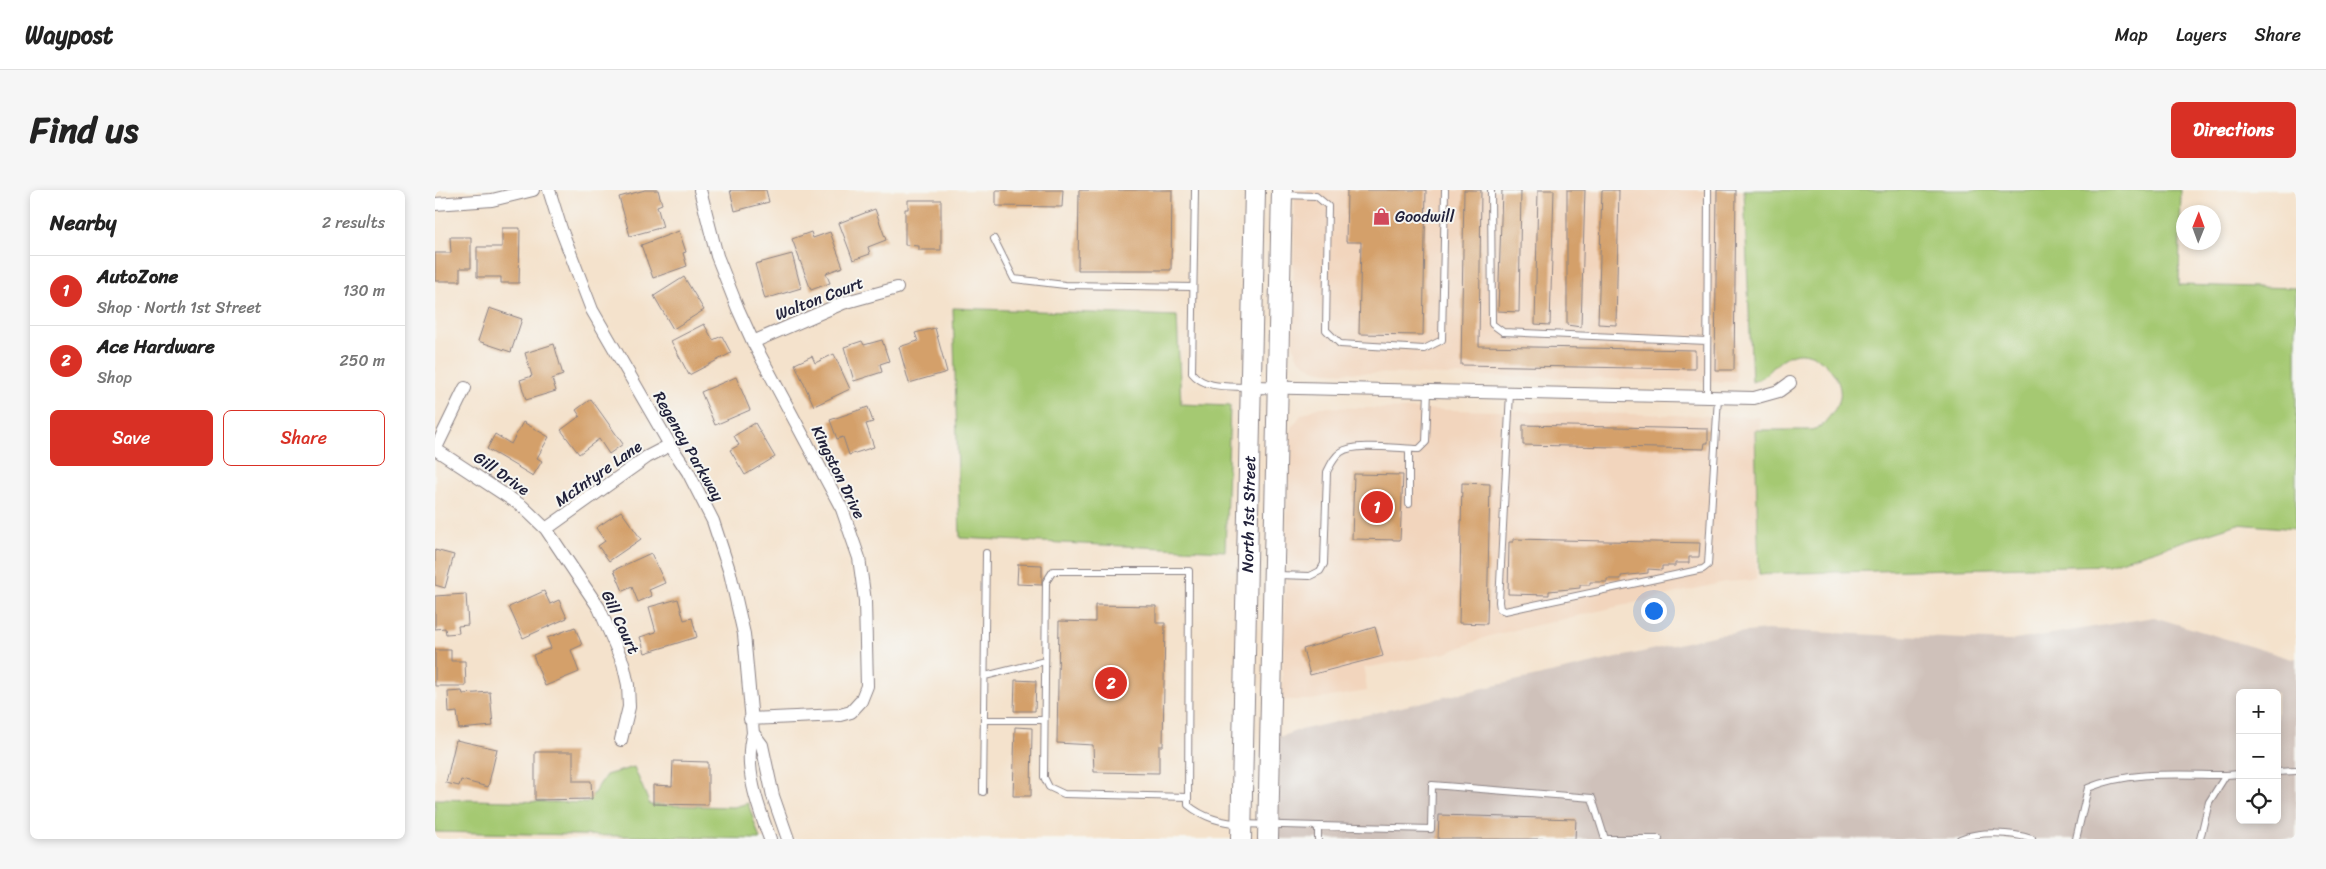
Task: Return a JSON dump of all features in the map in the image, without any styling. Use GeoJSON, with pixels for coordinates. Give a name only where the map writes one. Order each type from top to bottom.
{"type":"FeatureCollection","features":[{"type":"Feature","properties":{"kind":"main road","name":"North 1st Street"},"geometry":{"type":"LineString","coordinates":[[1241,832],[1255,190]]}},
{"type":"Feature","properties":{"kind":"main road","name":"North 1st Street"},"geometry":{"type":"LineString","coordinates":[[1269,832],[1282,192]]}},
{"type":"Feature","properties":{"kind":"street"},"geometry":{"type":"LineString","coordinates":[[435,204],[492,200],[533,190]]}},
{"type":"Feature","properties":{"kind":"street","name":"Regency Parkway"},"geometry":{"type":"LineString","coordinates":[[549,190],[561,230],[592,310],[670,445],[688,472],[713,521],[730,573],[744,634],[750,719],[753,733],[762,745],[773,796],[788,839]]}},
{"type":"Feature","properties":{"kind":"street","name":"Kingston Drive"},"geometry":{"type":"LineString","coordinates":[[700,190],[717,256],[753,342],[842,509],[859,558],[865,602],[867,686],[861,701],[851,712],[841,715],[750,719]]}},
{"type":"Feature","properties":{"kind":"street","name":"Walton Court"},"geometry":{"type":"LineString","coordinates":[[753,342],[843,303],[897,288]]}},
{"type":"Feature","properties":{"kind":"street"},"geometry":{"type":"LineString","coordinates":[[1251,387],[1754,398],[1779,391],[1791,383]]}},
{"type":"Feature","properties":{"kind":"street"},"geometry":{"type":"LineString","coordinates":[[435,449],[465,388]]}},
{"type":"Feature","properties":{"kind":"street","name":"McIntyre Lane"},"geometry":{"type":"LineString","coordinates":[[546,529],[647,457],[670,445]]}},
{"type":"Feature","properties":{"kind":"street","name":"Gill Drive"},"geometry":{"type":"LineString","coordinates":[[435,449],[522,506],[546,529]]}},
{"type":"Feature","properties":{"kind":"street","name":"Gill Court"},"geometry":{"type":"LineString","coordinates":[[546,529],[599,608],[623,663],[628,684],[629,707],[621,740]]}},
{"type":"Feature","properties":{"kind":"street","name":"Regency Parkway"},"geometry":{"type":"LineString","coordinates":[[753,733],[749,748],[752,779],[770,839]]}},
{"type":"Feature","properties":{"kind":"lane"},"geometry":{"type":"LineString","coordinates":[[1195,190],[1192,373],[1199,381],[1210,385],[1251,387]]}},
{"type":"Feature","properties":{"kind":"lane"},"geometry":{"type":"LineString","coordinates":[[1282,192],[1318,193],[1328,206],[1326,330],[1340,344],[1424,350],[1442,340],[1445,190]]}},
{"type":"Feature","properties":{"kind":"lane"},"geometry":{"type":"LineString","coordinates":[[1491,190],[1492,324],[1503,332],[1707,341]]}},
{"type":"Feature","properties":{"kind":"lane"},"geometry":{"type":"LineString","coordinates":[[1510,393],[1500,609],[1505,611],[1703,569],[1709,565],[1712,397],[1707,341],[1708,190]]}},
{"type":"Feature","properties":{"kind":"lane"},"geometry":{"type":"LineString","coordinates":[[994,238],[1014,279],[1065,285],[1193,287]]}},
{"type":"Feature","properties":{"kind":"lane"},"geometry":{"type":"LineString","coordinates":[[1273,575],[1310,576],[1321,571],[1323,564],[1327,472],[1334,459],[1342,451],[1355,448],[1419,449],[1426,442],[1428,391]]}},
{"type":"Feature","properties":{"kind":"lane"},"geometry":{"type":"LineString","coordinates":[[1409,449],[1409,504]]}},
{"type":"Feature","properties":{"kind":"lane"},"geometry":{"type":"LineString","coordinates":[[983,792],[986,553]]}},
{"type":"Feature","properties":{"kind":"lane"},"geometry":{"type":"LineString","coordinates":[[1188,796],[1063,794],[1049,787],[1044,778],[1046,582],[1053,570],[1189,571],[1188,805],[1198,813],[1241,832],[1269,832],[1318,827],[1431,829],[1432,785],[1592,798],[1605,839],[1659,839]]}},
{"type":"Feature","properties":{"kind":"lane"},"geometry":{"type":"LineString","coordinates":[[985,676],[1045,661]]}},
{"type":"Feature","properties":{"kind":"lane"},"geometry":{"type":"LineString","coordinates":[[984,720],[1045,720]]}},
{"type":"Feature","properties":{"kind":"lane"},"geometry":{"type":"LineString","coordinates":[[2281,772],[2296,771]]}},
{"type":"Feature","properties":{"kind":"lane"},"geometry":{"type":"LineString","coordinates":[[2076,839],[2088,788],[2112,778],[2236,774]]}},
{"type":"Feature","properties":{"kind":"lane"},"geometry":{"type":"LineString","coordinates":[[2200,839],[2209,802],[2226,775]]}},
{"type":"Feature","properties":{"kind":"lane"},"geometry":{"type":"LineString","coordinates":[[1318,827],[1318,839]]}},
{"type":"Feature","properties":{"kind":"lane"},"geometry":{"type":"LineString","coordinates":[[1960,839],[1973,834],[2024,836],[2032,839]]}},
{"type":"Feature","properties":{"kind":"shaded area"},"geometry":{"type":"Polygon","coordinates":[[[1295,190],[1740,190],[1736,382],[1326,372],[1313,369],[1298,358],[1292,342],[1295,190]]]}},
{"type":"Feature","properties":{"kind":"shaded area"},"geometry":{"type":"Polygon","coordinates":[[[1320,407],[1760,417],[1756,580],[1725,582],[1489,636],[1446,653],[1364,668],[1367,691],[1311,700],[1282,700],[1289,437],[1293,426],[1301,415],[1320,407]]]}},
{"type":"Feature","properties":{"kind":"shaded area"},"geometry":{"type":"Polygon","coordinates":[[[2154,617],[2292,659],[2296,658],[2296,839],[1278,839],[1279,737],[1296,731],[1717,635],[1767,630],[2009,641],[2154,617]]]}},
{"type":"Feature","properties":{"kind":"green space"},"geometry":{"type":"Polygon","coordinates":[[[1744,190],[2181,190],[2181,205],[2176,205],[2176,250],[2180,250],[2179,285],[2296,288],[2296,529],[2238,524],[2108,565],[1759,574],[1755,430],[1811,430],[1821,427],[1837,406],[1840,398],[1840,389],[1833,372],[1826,365],[1819,359],[1801,353],[1793,354],[1781,360],[1764,376],[1752,382],[1744,190]]]}},
{"type":"Feature","properties":{"kind":"green space"},"geometry":{"type":"Polygon","coordinates":[[[953,308],[1177,316],[1181,404],[1230,406],[1225,551],[960,538],[953,308]]]}},
{"type":"Feature","properties":{"kind":"green space"},"geometry":{"type":"Polygon","coordinates":[[[634,767],[650,805],[734,807],[748,803],[760,839],[435,832],[435,799],[587,803],[606,775],[634,767]]]}},
{"type":"Feature","properties":{"kind":"building"},"geometry":{"type":"Polygon","coordinates":[[[645,190],[658,190],[662,204],[657,206],[663,227],[630,236],[619,197],[645,190]]]}},
{"type":"Feature","properties":{"kind":"building"},"geometry":{"type":"Polygon","coordinates":[[[730,190],[766,190],[769,202],[735,211],[730,190]]]}},
{"type":"Feature","properties":{"kind":"building"},"geometry":{"type":"Polygon","coordinates":[[[996,190],[1063,190],[1062,207],[996,206],[996,190]]]}},
{"type":"Feature","properties":{"kind":"building"},"geometry":{"type":"Polygon","coordinates":[[[1079,190],[1172,190],[1171,270],[1078,270],[1079,190]]]}},
{"type":"Feature","properties":{"kind":"building"},"geometry":{"type":"Polygon","coordinates":[[[1347,190],[1426,190],[1423,335],[1359,334],[1361,242],[1346,242],[1347,190]]]}},
{"type":"Feature","properties":{"kind":"building"},"geometry":{"type":"Polygon","coordinates":[[[1464,190],[1481,190],[1479,346],[1695,350],[1695,369],[1461,365],[1464,190]]]}},
{"type":"Feature","properties":{"kind":"building"},"geometry":{"type":"Polygon","coordinates":[[[1502,190],[1521,190],[1519,312],[1498,311],[1502,190]]]}},
{"type":"Feature","properties":{"kind":"building"},"geometry":{"type":"Polygon","coordinates":[[[1538,190],[1554,190],[1550,325],[1535,324],[1538,190]]]}},
{"type":"Feature","properties":{"kind":"building"},"geometry":{"type":"Polygon","coordinates":[[[1567,190],[1585,190],[1581,327],[1567,325],[1567,190]]]}},
{"type":"Feature","properties":{"kind":"building"},"geometry":{"type":"Polygon","coordinates":[[[1602,190],[1619,190],[1616,325],[1598,324],[1602,190]]]}},
{"type":"Feature","properties":{"kind":"building"},"geometry":{"type":"Polygon","coordinates":[[[1717,190],[1736,190],[1734,370],[1715,370],[1717,190]]]}},
{"type":"Feature","properties":{"kind":"building"},"geometry":{"type":"Polygon","coordinates":[[[908,200],[941,200],[941,250],[919,250],[919,246],[905,245],[905,209],[908,209],[908,200]]]}},
{"type":"Feature","properties":{"kind":"building"},"geometry":{"type":"Polygon","coordinates":[[[875,209],[886,240],[868,247],[870,254],[853,260],[839,223],[875,209]]]}},
{"type":"Feature","properties":{"kind":"building"},"geometry":{"type":"Polygon","coordinates":[[[502,228],[520,228],[519,283],[501,283],[501,277],[477,277],[477,247],[502,247],[502,228]]]}},
{"type":"Feature","properties":{"kind":"building"},"geometry":{"type":"Polygon","coordinates":[[[679,231],[686,252],[683,253],[687,266],[653,278],[641,245],[679,231]]]}},
{"type":"Feature","properties":{"kind":"building"},"geometry":{"type":"Polygon","coordinates":[[[811,232],[813,238],[830,232],[843,267],[826,273],[830,283],[811,290],[792,239],[811,232]]]}},
{"type":"Feature","properties":{"kind":"building"},"geometry":{"type":"Polygon","coordinates":[[[450,237],[471,237],[471,268],[460,268],[460,281],[435,281],[435,253],[451,253],[450,237]]]}},
{"type":"Feature","properties":{"kind":"building"},"geometry":{"type":"Polygon","coordinates":[[[792,254],[801,288],[765,299],[755,264],[792,254]]]}},
{"type":"Feature","properties":{"kind":"building"},"geometry":{"type":"Polygon","coordinates":[[[684,277],[704,310],[673,329],[654,296],[684,277]]]}},
{"type":"Feature","properties":{"kind":"building"},"geometry":{"type":"Polygon","coordinates":[[[489,308],[522,319],[511,352],[478,341],[489,308]]]}},
{"type":"Feature","properties":{"kind":"building"},"geometry":{"type":"Polygon","coordinates":[[[704,324],[713,340],[722,336],[731,353],[689,375],[671,341],[704,324]]]}},
{"type":"Feature","properties":{"kind":"building"},"geometry":{"type":"Polygon","coordinates":[[[935,328],[947,372],[909,383],[899,347],[918,341],[915,333],[935,328]]]}},
{"type":"Feature","properties":{"kind":"building"},"geometry":{"type":"Polygon","coordinates":[[[882,340],[889,361],[880,364],[882,372],[854,381],[844,347],[862,341],[864,345],[882,340]]]}},
{"type":"Feature","properties":{"kind":"building"},"geometry":{"type":"Polygon","coordinates":[[[554,344],[563,375],[552,379],[556,391],[526,400],[520,380],[532,376],[525,353],[554,344]]]}},
{"type":"Feature","properties":{"kind":"building"},"geometry":{"type":"Polygon","coordinates":[[[834,354],[850,389],[814,406],[795,364],[812,356],[815,363],[834,354]]]}},
{"type":"Feature","properties":{"kind":"building"},"geometry":{"type":"Polygon","coordinates":[[[736,377],[750,410],[715,425],[701,392],[736,377]]]}},
{"type":"Feature","properties":{"kind":"building"},"geometry":{"type":"Polygon","coordinates":[[[591,399],[623,444],[609,454],[599,439],[579,454],[561,430],[580,416],[576,410],[591,399]]]}},
{"type":"Feature","properties":{"kind":"building"},"geometry":{"type":"Polygon","coordinates":[[[868,407],[873,422],[866,424],[874,447],[849,455],[843,437],[837,439],[830,420],[868,407]]]}},
{"type":"Feature","properties":{"kind":"building"},"geometry":{"type":"Polygon","coordinates":[[[523,422],[549,437],[537,458],[542,461],[533,476],[487,449],[495,434],[511,444],[523,422]]]}},
{"type":"Feature","properties":{"kind":"building"},"geometry":{"type":"Polygon","coordinates":[[[755,423],[775,457],[745,475],[730,450],[739,445],[734,436],[755,423]]]}},
{"type":"Feature","properties":{"kind":"building"},"geometry":{"type":"Polygon","coordinates":[[[1523,425],[1708,429],[1708,443],[1705,443],[1704,449],[1523,445],[1523,425]]]}},
{"type":"Feature","properties":{"kind":"building"},"geometry":{"type":"Polygon","coordinates":[[[1354,474],[1403,475],[1400,540],[1352,539],[1354,474]]]}},
{"type":"Feature","properties":{"kind":"building"},"geometry":{"type":"Polygon","coordinates":[[[1462,483],[1490,484],[1487,624],[1459,623],[1462,483]]]}},
{"type":"Feature","properties":{"kind":"building"},"geometry":{"type":"Polygon","coordinates":[[[621,511],[641,539],[609,561],[598,546],[605,541],[596,528],[621,511]]]}},
{"type":"Feature","properties":{"kind":"building"},"geometry":{"type":"Polygon","coordinates":[[[1513,539],[1700,543],[1699,557],[1689,557],[1689,563],[1675,563],[1675,566],[1662,566],[1662,570],[1648,569],[1648,573],[1621,576],[1621,579],[1607,579],[1607,582],[1590,582],[1590,585],[1580,585],[1580,588],[1549,591],[1549,595],[1508,594],[1509,542],[1513,542],[1513,539]]]}},
{"type":"Feature","properties":{"kind":"building"},"geometry":{"type":"Polygon","coordinates":[[[435,550],[454,555],[445,588],[435,585],[435,550]]]}},
{"type":"Feature","properties":{"kind":"building"},"geometry":{"type":"Polygon","coordinates":[[[651,553],[665,583],[649,590],[652,596],[638,602],[632,587],[623,591],[614,570],[651,553]]]}},
{"type":"Feature","properties":{"kind":"building"},"geometry":{"type":"Polygon","coordinates":[[[1018,564],[1042,565],[1042,585],[1017,584],[1018,564]]]}},
{"type":"Feature","properties":{"kind":"building"},"geometry":{"type":"Polygon","coordinates":[[[544,591],[550,604],[559,600],[567,618],[523,638],[509,607],[544,591]]]}},
{"type":"Feature","properties":{"kind":"building"},"geometry":{"type":"Polygon","coordinates":[[[466,594],[468,625],[458,626],[459,633],[446,634],[445,628],[435,629],[435,596],[466,594]]]}},
{"type":"Feature","properties":{"kind":"building"},"geometry":{"type":"Polygon","coordinates":[[[678,599],[684,620],[692,618],[697,637],[645,653],[640,637],[656,632],[649,607],[678,599]]]}},
{"type":"Feature","properties":{"kind":"building"},"geometry":{"type":"Polygon","coordinates":[[[1095,605],[1156,606],[1156,623],[1165,623],[1163,746],[1159,746],[1159,773],[1094,772],[1093,745],[1057,743],[1059,621],[1095,622],[1095,605]]]}},
{"type":"Feature","properties":{"kind":"building"},"geometry":{"type":"Polygon","coordinates":[[[575,627],[582,645],[571,650],[579,672],[545,686],[533,655],[551,648],[547,638],[575,627]]]}},
{"type":"Feature","properties":{"kind":"building"},"geometry":{"type":"Polygon","coordinates":[[[1375,627],[1383,656],[1310,675],[1303,649],[1375,627]]]}},
{"type":"Feature","properties":{"kind":"building"},"geometry":{"type":"Polygon","coordinates":[[[435,650],[451,650],[451,661],[465,661],[466,686],[435,686],[435,650]]]}},
{"type":"Feature","properties":{"kind":"building"},"geometry":{"type":"Polygon","coordinates":[[[1015,680],[1036,681],[1035,711],[1014,711],[1015,680]]]}},
{"type":"Feature","properties":{"kind":"building"},"geometry":{"type":"Polygon","coordinates":[[[462,691],[463,694],[490,692],[493,726],[459,729],[457,712],[449,713],[448,692],[462,691]]]}},
{"type":"Feature","properties":{"kind":"building"},"geometry":{"type":"Polygon","coordinates":[[[1015,727],[1032,728],[1031,796],[1013,796],[1015,727]]]}},
{"type":"Feature","properties":{"kind":"building"},"geometry":{"type":"Polygon","coordinates":[[[456,740],[497,749],[488,787],[461,780],[459,786],[446,783],[456,740]]]}},
{"type":"Feature","properties":{"kind":"building"},"geometry":{"type":"Polygon","coordinates":[[[535,752],[573,752],[573,781],[591,781],[592,799],[535,800],[535,752]]]}},
{"type":"Feature","properties":{"kind":"building"},"geometry":{"type":"Polygon","coordinates":[[[673,761],[708,762],[708,805],[653,804],[653,785],[672,786],[673,761]]]}},
{"type":"Feature","properties":{"kind":"building"},"geometry":{"type":"Polygon","coordinates":[[[1439,815],[1576,819],[1575,839],[1438,839],[1439,815]]]}},
{"type":"Feature","properties":{"kind":"place","name":"Goodwill"},"geometry":{"type":"Point","coordinates":[1381,216]}},
{"type":"Feature","properties":{"kind":"place","name":"AutoZone"},"geometry":{"type":"Point","coordinates":[1377,507]}},
{"type":"Feature","properties":{"kind":"place","name":"Ace Hardware"},"geometry":{"type":"Point","coordinates":[1111,683]}}]}
